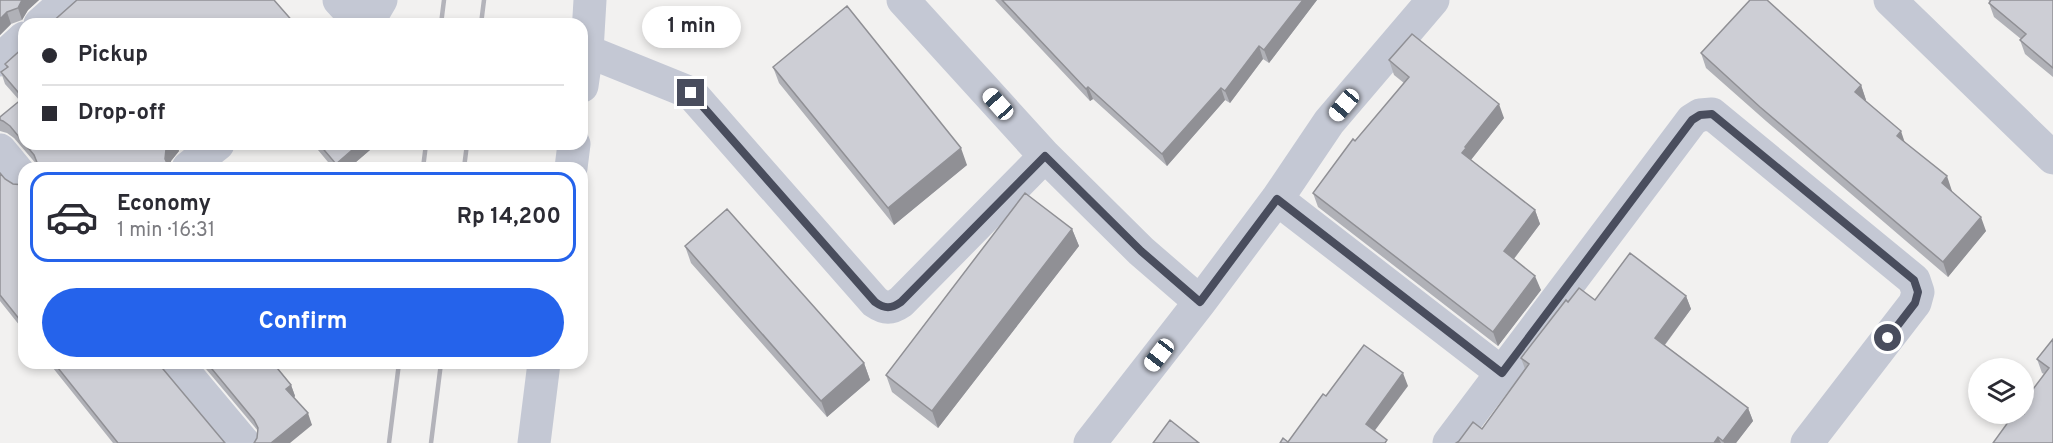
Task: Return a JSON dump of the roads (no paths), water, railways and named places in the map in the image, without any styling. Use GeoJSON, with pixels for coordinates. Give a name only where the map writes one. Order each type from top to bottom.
{"type":"FeatureCollection","features":[{"type":"Feature","properties":{"kind":"street"},"geometry":{"type":"LineString","coordinates":[[47,18],[67,0]]}},
{"type":"Feature","properties":{"kind":"street"},"geometry":{"type":"LineString","coordinates":[[339,0],[356,18]]}},
{"type":"Feature","properties":{"kind":"street"},"geometry":{"type":"LineString","coordinates":[[370,18],[381,0]]}},
{"type":"Feature","properties":{"kind":"street"},"geometry":{"type":"LineString","coordinates":[[588,34],[590,0]]}},
{"type":"Feature","properties":{"kind":"street"},"geometry":{"type":"LineString","coordinates":[[588,49],[614,0]]}},
{"type":"Feature","properties":{"kind":"street"},"geometry":{"type":"LineString","coordinates":[[903,0],[1045,156],[1141,251],[1200,302]]}},
{"type":"Feature","properties":{"kind":"street"},"geometry":{"type":"LineString","coordinates":[[1090,443],[1277,199],[1329,122],[1432,0]]}},
{"type":"Feature","properties":{"kind":"street"},"geometry":{"type":"LineString","coordinates":[[1890,0],[2053,158]]}},
{"type":"Feature","properties":{"kind":"street"},"geometry":{"type":"LineString","coordinates":[[0,60],[18,44]]}},
{"type":"Feature","properties":{"kind":"street"},"geometry":{"type":"LineString","coordinates":[[588,51],[691,93],[875,302],[883,307],[891,308],[901,302],[1045,156]]}},
{"type":"Feature","properties":{"kind":"street"},"geometry":{"type":"LineString","coordinates":[[1449,443],[1692,120],[1700,115],[1712,114],[1914,280],[1918,292],[1915,303],[1807,443]]}},
{"type":"Feature","properties":{"kind":"street"},"geometry":{"type":"LineString","coordinates":[[0,150],[18,172]]}},
{"type":"Feature","properties":{"kind":"street"},"geometry":{"type":"LineString","coordinates":[[196,162],[210,150]]}},
{"type":"Feature","properties":{"kind":"street"},"geometry":{"type":"LineString","coordinates":[[1277,199],[1502,373]]}},
{"type":"Feature","properties":{"kind":"street"},"geometry":{"type":"LineString","coordinates":[[182,369],[244,443]]}},
{"type":"Feature","properties":{"kind":"street"},"geometry":{"type":"LineString","coordinates":[[534,443],[543,369]]}},
{"type":"Feature","properties":{"kind":"railway"},"geometry":{"type":"LineString","coordinates":[[442,18],[444,0]]}},
{"type":"Feature","properties":{"kind":"railway"},"geometry":{"type":"LineString","coordinates":[[482,18],[484,0]]}},
{"type":"Feature","properties":{"kind":"railway"},"geometry":{"type":"LineString","coordinates":[[424,162],[425,150]]}},
{"type":"Feature","properties":{"kind":"railway"},"geometry":{"type":"LineString","coordinates":[[465,162],[466,150]]}},
{"type":"Feature","properties":{"kind":"railway"},"geometry":{"type":"LineString","coordinates":[[389,443],[398,369]]}},
{"type":"Feature","properties":{"kind":"railway"},"geometry":{"type":"LineString","coordinates":[[431,443],[440,369]]}}]}
